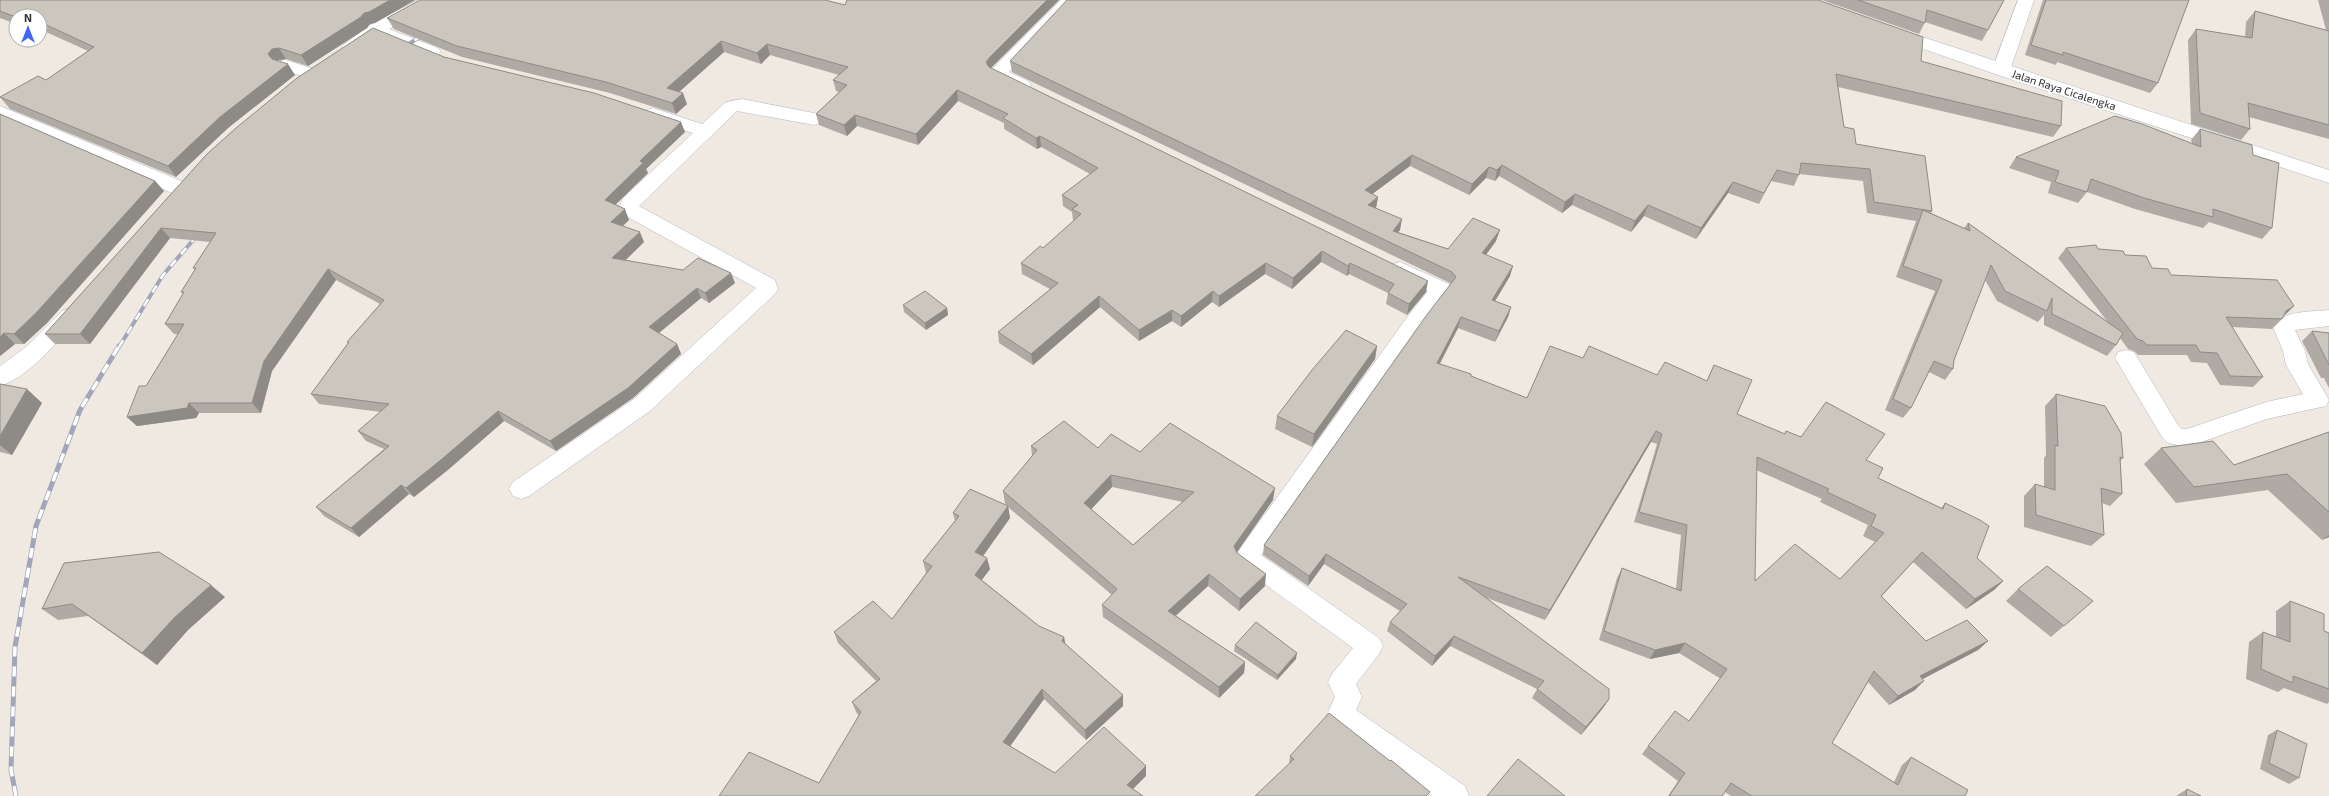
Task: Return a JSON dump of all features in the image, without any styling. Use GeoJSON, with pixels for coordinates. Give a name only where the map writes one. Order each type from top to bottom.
{"type":"FeatureCollection","features":[{"type":"Feature","properties":{"kind":"street"},"geometry":{"type":"LineString","coordinates":[[293,88],[376,29],[430,0]]}},
{"type":"Feature","properties":{"kind":"street"},"geometry":{"type":"LineString","coordinates":[[1041,94],[998,73],[1070,0]]}},
{"type":"Feature","properties":{"kind":"street"},"geometry":{"type":"LineString","coordinates":[[2001,70],[2026,0]]}},
{"type":"Feature","properties":{"kind":"street","name":"Jalan Raya Cicalengka"},"geometry":{"type":"LineString","coordinates":[[1882,28],[2001,70],[2329,177]]}},
{"type":"Feature","properties":{"kind":"street"},"geometry":{"type":"LineString","coordinates":[[376,29],[449,59]]}},
{"type":"Feature","properties":{"kind":"street"},"geometry":{"type":"LineString","coordinates":[[286,65],[324,65]]}},
{"type":"Feature","properties":{"kind":"street"},"geometry":{"type":"LineString","coordinates":[[521,489],[642,405],[768,289],[768,285],[629,208],[630,203],[728,109],[736,105],[814,119]]}},
{"type":"Feature","properties":{"kind":"street"},"geometry":{"type":"LineString","coordinates":[[640,110],[705,131]]}},
{"type":"Feature","properties":{"kind":"street"},"geometry":{"type":"LineString","coordinates":[[0,112],[179,188]]}},
{"type":"Feature","properties":{"kind":"street"},"geometry":{"type":"LineString","coordinates":[[1385,262],[1442,290],[1415,321],[1246,557],[1370,646],[1341,682],[1349,696],[1340,714],[1455,796]]}},
{"type":"Feature","properties":{"kind":"street"},"geometry":{"type":"LineString","coordinates":[[0,378],[34,352],[81,303]]}},
{"type":"Feature","properties":{"kind":"street"},"geometry":{"type":"LineString","coordinates":[[2126,358],[2170,431],[2181,438],[2266,411],[2323,402],[2297,365],[2294,351],[2283,327],[2288,323],[2329,318]]}},
{"type":"Feature","properties":{"kind":"building"},"geometry":{"type":"Polygon","coordinates":[[[0,0],[390,0],[369,12],[364,13],[361,17],[301,55],[279,48],[272,49],[268,54],[272,59],[288,64],[220,117],[168,166],[0,97],[38,76],[46,80],[94,47],[48,26],[48,8],[8,8],[8,14],[0,11],[0,0]]]}},
{"type":"Feature","properties":{"kind":"building"},"geometry":{"type":"Polygon","coordinates":[[[420,0],[825,0],[845,5],[847,0],[1047,0],[990,57],[986,62],[989,67],[1428,281],[1409,304],[1388,293],[1394,284],[1350,263],[1348,266],[1322,251],[1293,278],[1266,263],[1219,296],[1213,291],[1181,316],[1172,310],[1139,330],[1099,296],[1031,354],[998,332],[1058,283],[1021,263],[1040,246],[1043,248],[1081,214],[1072,209],[1078,205],[1062,195],[1098,168],[1040,136],[1036,138],[1003,118],[1008,114],[957,90],[916,134],[855,115],[844,125],[816,114],[847,85],[833,80],[848,67],[767,44],[757,53],[721,41],[667,88],[683,93],[672,103],[606,82],[457,46],[387,18],[420,0]]]}},
{"type":"Feature","properties":{"kind":"building"},"geometry":{"type":"Polygon","coordinates":[[[1067,0],[1818,0],[1923,37],[1921,61],[2062,101],[2061,126],[1836,74],[1844,127],[1854,129],[1856,144],[1925,156],[1932,211],[1874,202],[1870,169],[1801,163],[1799,175],[1777,170],[1764,193],[1733,182],[1701,228],[1648,205],[1635,221],[1575,194],[1565,202],[1502,165],[1497,170],[1489,167],[1472,184],[1412,155],[1365,190],[1378,197],[1368,205],[1402,219],[1393,231],[1448,249],[1473,218],[1500,230],[1482,253],[1513,266],[1492,300],[1511,307],[1499,331],[1461,317],[1437,363],[1471,374],[1471,376],[1527,398],[1550,346],[1583,358],[1589,346],[1657,375],[1665,362],[1707,381],[1714,365],[1752,380],[1737,414],[1785,434],[1786,431],[1801,437],[1826,402],[1885,434],[1866,460],[1883,468],[1878,478],[1943,509],[1945,503],[1989,526],[1977,558],[2003,581],[1975,599],[1922,552],[1881,596],[1926,641],[1967,620],[1988,641],[1920,676],[1924,681],[1898,696],[1874,671],[1832,743],[1898,785],[1911,757],[1968,790],[1965,796],[1752,796],[1731,783],[1722,796],[1669,796],[1685,773],[1648,746],[1675,711],[1689,721],[1727,669],[1685,643],[1655,650],[1604,631],[1622,568],[1681,591],[1687,525],[1639,512],[1662,434],[1656,431],[1550,610],[1458,577],[1609,689],[1609,699],[1586,727],[1537,689],[1544,681],[1454,636],[1435,656],[1390,622],[1407,604],[1326,554],[1309,576],[1264,545],[1426,316],[1456,277],[1452,272],[1010,61],[1067,0]],[[1757,457],[1755,581],[1795,544],[1840,579],[1884,533],[1871,526],[1876,515],[1827,492],[1829,489],[1757,457]]]}},
{"type":"Feature","properties":{"kind":"building"},"geometry":{"type":"Polygon","coordinates":[[[1858,0],[2004,0],[1988,30],[1927,10],[1925,23],[1858,0]]]}},
{"type":"Feature","properties":{"kind":"building"},"geometry":{"type":"Polygon","coordinates":[[[2046,0],[2189,0],[2158,83],[2063,52],[2063,55],[2031,45],[2046,0]]]}},
{"type":"Feature","properties":{"kind":"building"},"geometry":{"type":"Polygon","coordinates":[[[2255,11],[2329,31],[2329,125],[2248,103],[2250,129],[2200,113],[2196,29],[2252,38],[2255,11]]]}},
{"type":"Feature","properties":{"kind":"building"},"geometry":{"type":"Polygon","coordinates":[[[373,28],[444,57],[594,93],[681,122],[640,161],[643,163],[605,200],[625,209],[611,222],[640,232],[612,258],[683,270],[698,258],[731,273],[705,293],[697,288],[649,327],[677,344],[628,388],[550,441],[498,411],[406,488],[401,485],[351,528],[316,507],[389,446],[358,431],[389,404],[311,394],[349,342],[347,342],[384,300],[328,269],[264,361],[252,403],[189,403],[187,408],[127,417],[139,386],[146,386],[184,324],[165,324],[184,292],[181,292],[196,268],[193,268],[216,233],[161,228],[80,334],[45,334],[207,154],[297,78],[373,28]]]}},
{"type":"Feature","properties":{"kind":"building"},"geometry":{"type":"Polygon","coordinates":[[[0,114],[155,181],[36,313],[14,334],[4,333],[0,337],[0,114]]]}},
{"type":"Feature","properties":{"kind":"building"},"geometry":{"type":"Polygon","coordinates":[[[2115,116],[2142,124],[2201,147],[2200,129],[2252,145],[2253,155],[2279,163],[2272,228],[2213,209],[2213,217],[2144,198],[2091,179],[2087,192],[2055,182],[2059,171],[2016,157],[2115,116]]]}},
{"type":"Feature","properties":{"kind":"building"},"geometry":{"type":"Polygon","coordinates":[[[1923,210],[1970,231],[1968,223],[2123,333],[2116,345],[2052,314],[2052,298],[2047,311],[2005,291],[1991,265],[1954,360],[1953,369],[1934,361],[1911,408],[1893,399],[1942,280],[1903,266],[1923,210]]]}},
{"type":"Feature","properties":{"kind":"building"},"geometry":{"type":"Polygon","coordinates":[[[2096,245],[2098,249],[2123,251],[2125,255],[2146,256],[2152,268],[2168,269],[2171,275],[2277,280],[2294,306],[2286,311],[2282,319],[2226,317],[2263,377],[2230,376],[2217,353],[2200,352],[2196,345],[2147,345],[2143,341],[2137,339],[2066,248],[2096,245]]]}},
{"type":"Feature","properties":{"kind":"building"},"geometry":{"type":"Polygon","coordinates":[[[925,291],[947,308],[925,323],[903,305],[925,291]]]}},
{"type":"Feature","properties":{"kind":"building"},"geometry":{"type":"Polygon","coordinates":[[[1346,330],[1377,346],[1314,434],[1277,416],[1312,370],[1346,330]]]}},
{"type":"Feature","properties":{"kind":"building"},"geometry":{"type":"Polygon","coordinates":[[[2312,331],[2329,333],[2329,365],[2312,331]]]}},
{"type":"Feature","properties":{"kind":"building"},"geometry":{"type":"Polygon","coordinates":[[[0,384],[27,389],[0,436],[0,384]]]}},
{"type":"Feature","properties":{"kind":"building"},"geometry":{"type":"Polygon","coordinates":[[[2056,394],[2105,406],[2121,433],[2123,458],[2120,457],[2122,494],[2101,488],[2104,535],[2036,515],[2035,484],[2055,490],[2055,445],[2058,446],[2056,394]]]}},
{"type":"Feature","properties":{"kind":"building"},"geometry":{"type":"Polygon","coordinates":[[[1064,421],[1098,448],[1111,434],[1140,452],[1170,423],[1275,488],[1234,546],[1237,553],[1266,574],[1240,599],[1209,574],[1168,611],[1245,662],[1219,687],[1102,605],[1117,589],[1003,491],[1037,450],[1031,446],[1064,421]],[[1111,475],[1084,503],[1133,545],[1194,492],[1111,475]]]}},
{"type":"Feature","properties":{"kind":"building"},"geometry":{"type":"Polygon","coordinates":[[[2329,432],[2329,512],[2287,474],[2194,487],[2161,448],[2213,441],[2234,465],[2329,432]]]}},
{"type":"Feature","properties":{"kind":"building"},"geometry":{"type":"Polygon","coordinates":[[[970,489],[1008,506],[975,552],[987,558],[975,575],[1039,626],[1064,637],[1062,641],[1123,695],[1085,730],[1042,689],[1003,742],[1055,773],[1104,727],[1146,766],[1127,785],[1143,796],[719,796],[749,752],[819,783],[861,712],[852,702],[880,679],[834,632],[873,601],[892,619],[932,566],[923,561],[959,516],[953,513],[970,489]]]}},
{"type":"Feature","properties":{"kind":"building"},"geometry":{"type":"Polygon","coordinates":[[[159,552],[211,585],[174,618],[142,653],[72,604],[42,609],[64,563],[159,552]]]}},
{"type":"Feature","properties":{"kind":"building"},"geometry":{"type":"Polygon","coordinates":[[[2047,566],[2093,601],[2064,626],[2018,589],[2047,566]]]}},
{"type":"Feature","properties":{"kind":"building"},"geometry":{"type":"Polygon","coordinates":[[[2290,601],[2324,614],[2324,631],[2329,633],[2329,689],[2293,676],[2293,683],[2261,669],[2263,632],[2290,642],[2290,601]]]}},
{"type":"Feature","properties":{"kind":"building"},"geometry":{"type":"Polygon","coordinates":[[[1256,622],[1297,653],[1278,675],[1235,645],[1256,622]]]}},
{"type":"Feature","properties":{"kind":"building"},"geometry":{"type":"Polygon","coordinates":[[[1329,713],[1430,792],[1426,796],[1255,796],[1294,759],[1290,756],[1329,713]]]}},
{"type":"Feature","properties":{"kind":"building"},"geometry":{"type":"Polygon","coordinates":[[[2277,730],[2307,744],[2299,778],[2269,763],[2277,730]]]}},
{"type":"Feature","properties":{"kind":"building"},"geometry":{"type":"Polygon","coordinates":[[[1518,759],[1565,796],[1487,796],[1518,759]]]}},
{"type":"Feature","properties":{"kind":"building"},"geometry":{"type":"Polygon","coordinates":[[[2187,789],[2201,796],[2186,796],[2187,789]]]}},
{"type":"Feature","properties":{"kind":"railway"},"geometry":{"type":"LineString","coordinates":[[401,49],[426,33]]}},
{"type":"Feature","properties":{"kind":"railway"},"geometry":{"type":"LineString","coordinates":[[119,347],[163,275],[201,231]]}},
{"type":"Feature","properties":{"kind":"railway"},"geometry":{"type":"LineString","coordinates":[[16,796],[11,770],[15,647],[36,526],[80,410],[119,346]]}}]}
